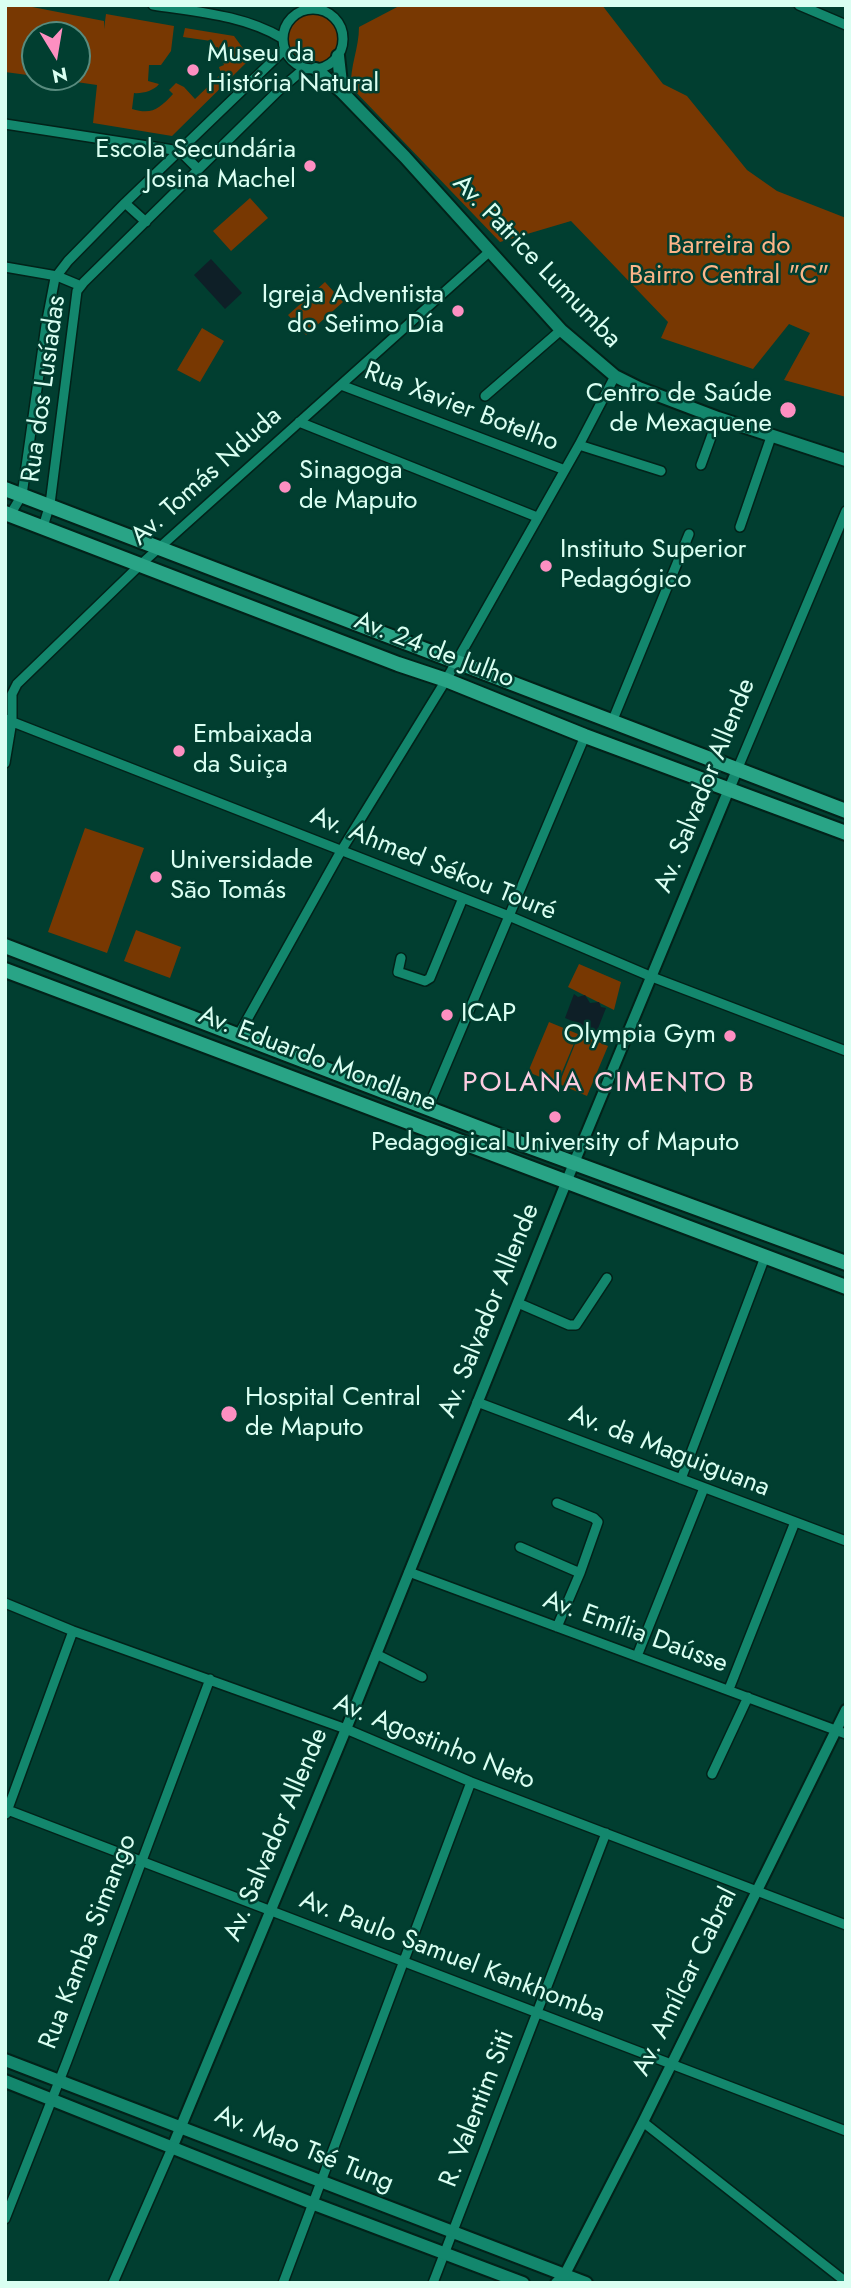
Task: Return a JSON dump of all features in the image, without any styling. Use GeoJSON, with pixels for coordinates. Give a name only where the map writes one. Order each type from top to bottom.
{"type":"FeatureCollection","features":[{"type":"Feature","properties":{"kind":"main road"},"geometry":{"type":"LineString","coordinates":[[338,56],[342,92]]}},
{"type":"Feature","properties":{"kind":"main road","name":"Av. Patrice Lumumba"},"geometry":{"type":"LineString","coordinates":[[311,69],[342,92],[405,157],[561,330],[615,376],[718,418],[846,460]]}},
{"type":"Feature","properties":{"kind":"main road"},"geometry":{"type":"LineString","coordinates":[[5,489],[23,488]]}},
{"type":"Feature","properties":{"kind":"main road","name":"Av. 24 de Julho"},"geometry":{"type":"LineString","coordinates":[[23,488],[50,505],[846,811]]}},
{"type":"Feature","properties":{"kind":"main road","name":"Av. 24 de Julho"},"geometry":{"type":"LineString","coordinates":[[8,514],[446,680],[585,736],[846,833]]}},
{"type":"Feature","properties":{"kind":"main road","name":"Av. Eduardo Mondlane"},"geometry":{"type":"LineString","coordinates":[[5,946],[428,1108],[846,1263]]}},
{"type":"Feature","properties":{"kind":"main road","name":"Av. Eduardo Mondlane"},"geometry":{"type":"LineString","coordinates":[[5,970],[846,1287]]}},
{"type":"Feature","properties":{"kind":"main road","name":"Av. Mao Tsé Tung"},"geometry":{"type":"LineString","coordinates":[[5,2060],[453,2232],[561,2278],[586,2283]]}},
{"type":"Feature","properties":{"kind":"main road","name":"Av. Mao Tsé Tung"},"geometry":{"type":"LineString","coordinates":[[5,2081],[314,2204],[523,2283]]}},
{"type":"Feature","properties":{"kind":"street"},"geometry":{"type":"LineString","coordinates":[[153,5],[223,16],[264,27],[282,38]]}},
{"type":"Feature","properties":{"kind":"street"},"geometry":{"type":"LineString","coordinates":[[289,5],[289,19]]}},
{"type":"Feature","properties":{"kind":"street"},"geometry":{"type":"LineString","coordinates":[[799,5],[846,25]]}},
{"type":"Feature","properties":{"kind":"street"},"geometry":{"type":"LineString","coordinates":[[301,7],[322,9],[338,20],[344,38],[338,56],[325,67],[311,69],[293,61],[284,50],[282,38],[289,19],[301,7]]}},
{"type":"Feature","properties":{"kind":"street"},"geometry":{"type":"LineString","coordinates":[[180,151],[284,50]]}},
{"type":"Feature","properties":{"kind":"street","name":"Rua dos Lusíadas"},"geometry":{"type":"LineString","coordinates":[[43,527],[50,505],[77,291],[278,91],[311,69]]}},
{"type":"Feature","properties":{"kind":"street"},"geometry":{"type":"LineString","coordinates":[[5,124],[180,151],[195,172]]}},
{"type":"Feature","properties":{"kind":"street","name":"Rua dos Lusíadas"},"geometry":{"type":"LineString","coordinates":[[8,514],[23,488],[46,325],[57,276],[68,261],[125,203],[180,151]]}},
{"type":"Feature","properties":{"kind":"street"},"geometry":{"type":"LineString","coordinates":[[125,203],[146,222]]}},
{"type":"Feature","properties":{"kind":"street","name":"Av. Tomás Nduda"},"geometry":{"type":"LineString","coordinates":[[5,763],[12,694],[17,684],[140,565],[489,252]]}},
{"type":"Feature","properties":{"kind":"street"},"geometry":{"type":"LineString","coordinates":[[5,267],[57,276],[81,286]]}},
{"type":"Feature","properties":{"kind":"street"},"geometry":{"type":"LineString","coordinates":[[485,396],[561,330]]}},
{"type":"Feature","properties":{"kind":"street"},"geometry":{"type":"LineString","coordinates":[[239,1034],[341,851],[446,680],[615,376]]}},
{"type":"Feature","properties":{"kind":"street","name":"Rua Xavier Botelho"},"geometry":{"type":"LineString","coordinates":[[341,385],[565,470]]}},
{"type":"Feature","properties":{"kind":"street"},"geometry":{"type":"LineString","coordinates":[[701,465],[718,418]]}},
{"type":"Feature","properties":{"kind":"street"},"geometry":{"type":"LineString","coordinates":[[299,422],[537,517]]}},
{"type":"Feature","properties":{"kind":"street"},"geometry":{"type":"LineString","coordinates":[[740,527],[771,437]]}},
{"type":"Feature","properties":{"kind":"street"},"geometry":{"type":"LineString","coordinates":[[579,445],[660,471]]}},
{"type":"Feature","properties":{"kind":"street","name":"Av. Salvador Allende"},"geometry":{"type":"LineString","coordinates":[[113,2283],[346,1729],[574,1163],[846,511]]}},
{"type":"Feature","properties":{"kind":"street"},"geometry":{"type":"LineString","coordinates":[[612,722],[689,534]]}},
{"type":"Feature","properties":{"kind":"street","name":"Av. Ahmed Sékou Touré"},"geometry":{"type":"LineString","coordinates":[[9,720],[509,916],[652,977],[846,1051]]}},
{"type":"Feature","properties":{"kind":"street"},"geometry":{"type":"LineString","coordinates":[[428,1108],[585,736]]}},
{"type":"Feature","properties":{"kind":"street"},"geometry":{"type":"LineString","coordinates":[[401,958],[398,972],[425,982],[430,978],[463,898]]}},
{"type":"Feature","properties":{"kind":"street"},"geometry":{"type":"LineString","coordinates":[[681,1479],[765,1257]]}},
{"type":"Feature","properties":{"kind":"street"},"geometry":{"type":"LineString","coordinates":[[518,1303],[569,1325],[576,1325],[607,1278]]}},
{"type":"Feature","properties":{"kind":"street","name":"Av. da Maguiguana"},"geometry":{"type":"LineString","coordinates":[[477,1402],[846,1541]]}},
{"type":"Feature","properties":{"kind":"street"},"geometry":{"type":"LineString","coordinates":[[637,1657],[704,1488]]}},
{"type":"Feature","properties":{"kind":"street"},"geometry":{"type":"LineString","coordinates":[[557,1503],[598,1522],[558,1627]]}},
{"type":"Feature","properties":{"kind":"street"},"geometry":{"type":"LineString","coordinates":[[729,1689],[795,1522]]}},
{"type":"Feature","properties":{"kind":"street"},"geometry":{"type":"LineString","coordinates":[[520,1547],[580,1573]]}},
{"type":"Feature","properties":{"kind":"street","name":"Av. Emília Daússe"},"geometry":{"type":"LineString","coordinates":[[409,1572],[841,1732]]}},
{"type":"Feature","properties":{"kind":"street","name":"Av. Agostinho Neto"},"geometry":{"type":"LineString","coordinates":[[5,1603],[73,1631],[346,1729],[471,1782],[846,1925]]}},
{"type":"Feature","properties":{"kind":"street"},"geometry":{"type":"LineString","coordinates":[[6,1811],[73,1631]]}},
{"type":"Feature","properties":{"kind":"street"},"geometry":{"type":"LineString","coordinates":[[376,1654],[422,1677]]}},
{"type":"Feature","properties":{"kind":"street","name":"Rua Kamba Simango"},"geometry":{"type":"LineString","coordinates":[[5,2219],[210,1679]]}},
{"type":"Feature","properties":{"kind":"street"},"geometry":{"type":"LineString","coordinates":[[712,1774],[748,1697]]}},
{"type":"Feature","properties":{"kind":"street","name":"Av. Amílcar Cabral"},"geometry":{"type":"LineString","coordinates":[[561,2278],[643,2122],[757,1891],[841,1732],[846,1710]]}},
{"type":"Feature","properties":{"kind":"street"},"geometry":{"type":"LineString","coordinates":[[284,2283],[471,1782]]}},
{"type":"Feature","properties":{"kind":"street","name":"Av. Paulo Samuel Kankhomba"},"geometry":{"type":"LineString","coordinates":[[6,1811],[846,2131]]}},
{"type":"Feature","properties":{"kind":"street","name":"R. Valentim Siti"},"geometry":{"type":"LineString","coordinates":[[433,2283],[606,1833]]}},
{"type":"Feature","properties":{"kind":"street"},"geometry":{"type":"LineString","coordinates":[[643,2122],[846,2282]]}},
{"type":"Feature","properties":{"kind":"green space"},"geometry":{"type":"Polygon","coordinates":[[[5,5],[22,5],[104,21],[104,29],[106,14],[174,26],[171,51],[161,65],[149,65],[148,81],[159,84],[147,92],[134,93],[132,109],[139,111],[150,111],[159,107],[173,94],[169,90],[176,83],[195,99],[221,74],[219,67],[224,65],[218,47],[214,48],[211,41],[183,37],[185,28],[234,36],[245,51],[248,61],[172,136],[93,123],[97,85],[91,84],[91,21],[21,21],[21,74],[5,72],[5,5]]]}},
{"type":"Feature","properties":{"kind":"green space","name":"Barreira do Bairro Central \"C\""},"geometry":{"type":"Polygon","coordinates":[[[401,5],[602,5],[663,84],[687,96],[747,170],[777,191],[846,218],[846,397],[784,380],[810,333],[789,324],[753,369],[661,338],[668,322],[571,221],[500,242],[351,87],[359,27],[401,5]]]}},
{"type":"Feature","properties":{"kind":"green space"},"geometry":{"type":"Polygon","coordinates":[[[313,14],[331,21],[338,39],[331,57],[313,64],[295,57],[288,39],[295,21],[313,14]]]}},
{"type":"Feature","properties":{"kind":"green space"},"geometry":{"type":"Polygon","coordinates":[[[250,198],[268,218],[231,251],[213,231],[250,198]]]}},
{"type":"Feature","properties":{"kind":"green space"},"geometry":{"type":"Polygon","coordinates":[[[325,282],[343,302],[306,335],[288,315],[325,282]]]}},
{"type":"Feature","properties":{"kind":"green space"},"geometry":{"type":"Polygon","coordinates":[[[202,328],[224,341],[200,382],[177,370],[202,328]]]}},
{"type":"Feature","properties":{"kind":"green space"},"geometry":{"type":"Polygon","coordinates":[[[85,828],[144,848],[107,953],[48,932],[85,828]]]}},
{"type":"Feature","properties":{"kind":"green space"},"geometry":{"type":"Polygon","coordinates":[[[136,930],[181,947],[170,978],[124,961],[136,930]]]}},
{"type":"Feature","properties":{"kind":"green space"},"geometry":{"type":"Polygon","coordinates":[[[579,964],[621,982],[614,1010],[568,987],[579,964]]]}},
{"type":"Feature","properties":{"kind":"green space"},"geometry":{"type":"Polygon","coordinates":[[[549,1022],[578,1034],[557,1084],[528,1072],[549,1022]]]}},
{"type":"Feature","properties":{"kind":"green space"},"geometry":{"type":"Polygon","coordinates":[[[579,1034],[608,1046],[587,1096],[559,1084],[579,1034]]]}},
{"type":"Feature","properties":{"kind":"water"},"geometry":{"type":"Polygon","coordinates":[[[211,259],[242,293],[225,309],[194,275],[211,259]]]}},
{"type":"Feature","properties":{"kind":"water"},"geometry":{"type":"Polygon","coordinates":[[[574,994],[578,997],[585,995],[590,1003],[599,1002],[601,1007],[606,1008],[597,1031],[565,1018],[574,994]]]}},
{"type":"Feature","properties":{"kind":"place","name":"Museu da História Natural"},"geometry":{"type":"Point","coordinates":[193,70]}},
{"type":"Feature","properties":{"kind":"place","name":"Escola Secundária Josina Machel"},"geometry":{"type":"Point","coordinates":[310,166]}},
{"type":"Feature","properties":{"kind":"place","name":"Igreja Adventista do Setimo Día"},"geometry":{"type":"Point","coordinates":[458,311]}},
{"type":"Feature","properties":{"kind":"place","name":"Centro de Saúde de Mexaquene"},"geometry":{"type":"Point","coordinates":[788,410]}},
{"type":"Feature","properties":{"kind":"place","name":"Sinagoga de Maputo"},"geometry":{"type":"Point","coordinates":[285,487]}},
{"type":"Feature","properties":{"kind":"place","name":"Instituto Superior Pedagógico"},"geometry":{"type":"Point","coordinates":[546,566]}},
{"type":"Feature","properties":{"kind":"place","name":"Embaixada da Suiça"},"geometry":{"type":"Point","coordinates":[179,751]}},
{"type":"Feature","properties":{"kind":"place","name":"Universidade São Tomás"},"geometry":{"type":"Point","coordinates":[156,877]}},
{"type":"Feature","properties":{"kind":"place","name":"ICAP"},"geometry":{"type":"Point","coordinates":[447,1015]}},
{"type":"Feature","properties":{"kind":"place","name":"Olympia Gym"},"geometry":{"type":"Point","coordinates":[730,1036]}},
{"type":"Feature","properties":{"kind":"place","name":"Pedagogical University of Maputo"},"geometry":{"type":"Point","coordinates":[555,1117]}},
{"type":"Feature","properties":{"kind":"place","name":"Hospital Central de Maputo"},"geometry":{"type":"Point","coordinates":[229,1414]}},
{"type":"Feature","properties":{"kind":"district","name":"POLANA CIMENTO B"},"geometry":{"type":"Point","coordinates":[609,1084]}}]}
